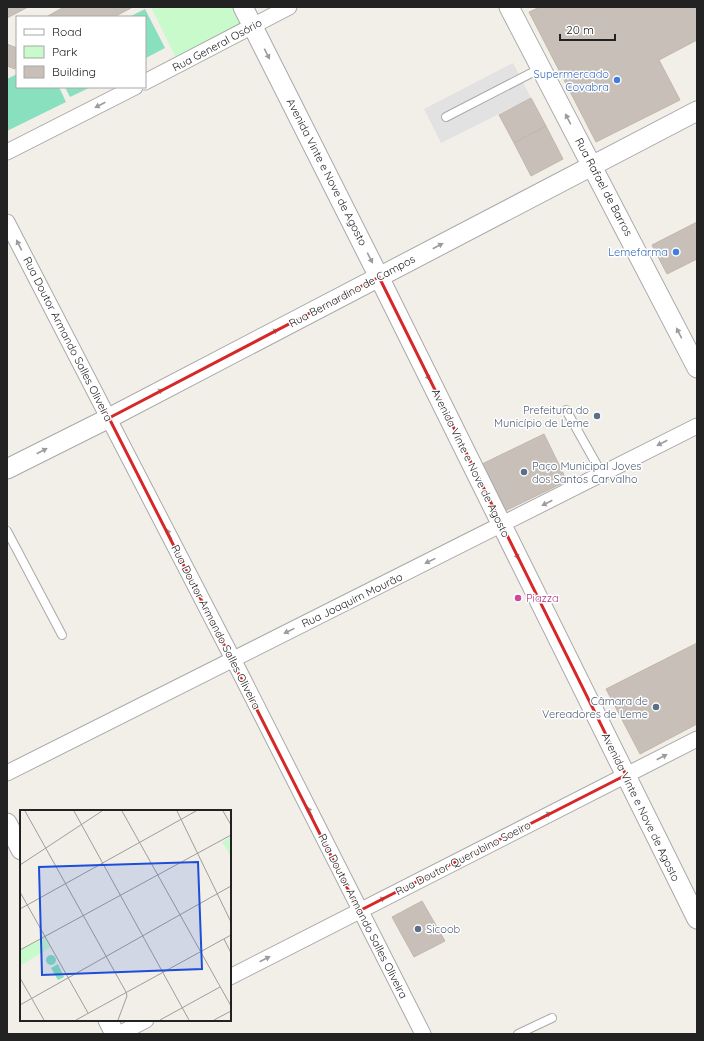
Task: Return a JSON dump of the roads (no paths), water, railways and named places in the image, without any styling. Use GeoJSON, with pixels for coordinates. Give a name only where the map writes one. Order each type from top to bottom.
{"type":"FeatureCollection","features":[{"type":"Feature","properties":{"kind":"street","name":"Avenida Vinte e Nove de Agosto"},"geometry":{"type":"LineString","coordinates":[[243,7],[379,277],[697,919]]}},
{"type":"Feature","properties":{"kind":"street","name":"Rua General Osório"},"geometry":{"type":"LineString","coordinates":[[146,81],[289,7]]}},
{"type":"Feature","properties":{"kind":"street","name":"Rua Rafael de Barros"},"geometry":{"type":"LineString","coordinates":[[509,7],[697,368]]}},
{"type":"Feature","properties":{"kind":"street"},"geometry":{"type":"LineString","coordinates":[[7,152],[133,88]]}},
{"type":"Feature","properties":{"kind":"street","name":"Rua Bernardino de Campos"},"geometry":{"type":"LineString","coordinates":[[7,469],[109,418],[697,111]]}},
{"type":"Feature","properties":{"kind":"street","name":"Rua Doutor Armando Salles Oliveira"},"geometry":{"type":"LineString","coordinates":[[7,222],[233,659],[359,911],[423,1034]]}},
{"type":"Feature","properties":{"kind":"street","name":"Rua Joaquim Mourão"},"geometry":{"type":"LineString","coordinates":[[7,773],[501,526],[697,426]]}},
{"type":"Feature","properties":{"kind":"street","name":"Rua Doutor Querubino Soeiro"},"geometry":{"type":"LineString","coordinates":[[231,976],[697,739]]}},
{"type":"Feature","properties":{"kind":"street"},"geometry":{"type":"LineString","coordinates":[[7,823],[20,848]]}},
{"type":"Feature","properties":{"kind":"street"},"geometry":{"type":"LineString","coordinates":[[108,1021],[115,1034]]}},
{"type":"Feature","properties":{"kind":"street"},"geometry":{"type":"LineString","coordinates":[[119,1034],[144,1021]]}},
{"type":"Feature","properties":{"kind":"lane"},"geometry":{"type":"LineString","coordinates":[[446,117],[541,68]]}},
{"type":"Feature","properties":{"kind":"lane"},"geometry":{"type":"LineString","coordinates":[[566,410],[602,474]]}},
{"type":"Feature","properties":{"kind":"lane"},"geometry":{"type":"LineString","coordinates":[[7,531],[62,635]]}},
{"type":"Feature","properties":{"kind":"lane"},"geometry":{"type":"LineString","coordinates":[[518,1034],[552,1018]]}},
{"type":"Feature","properties":{"kind":"place","name":"Supermercado Covabra"},"geometry":{"type":"Point","coordinates":[617,80]}},
{"type":"Feature","properties":{"kind":"place","name":"Lemefarma"},"geometry":{"type":"Point","coordinates":[676,252]}},
{"type":"Feature","properties":{"kind":"place","name":"Prefeitura do Município de Leme"},"geometry":{"type":"Point","coordinates":[597,416]}},
{"type":"Feature","properties":{"kind":"place","name":"Paço Municipal Joves dos Santos Carvalho"},"geometry":{"type":"Point","coordinates":[524,472]}},
{"type":"Feature","properties":{"kind":"place","name":"Piazza"},"geometry":{"type":"Point","coordinates":[518,598]}},
{"type":"Feature","properties":{"kind":"place","name":"Câmara de Vereadores de Leme"},"geometry":{"type":"Point","coordinates":[656,707]}},
{"type":"Feature","properties":{"kind":"place","name":"Sicoob"},"geometry":{"type":"Point","coordinates":[418,929]}}]}
